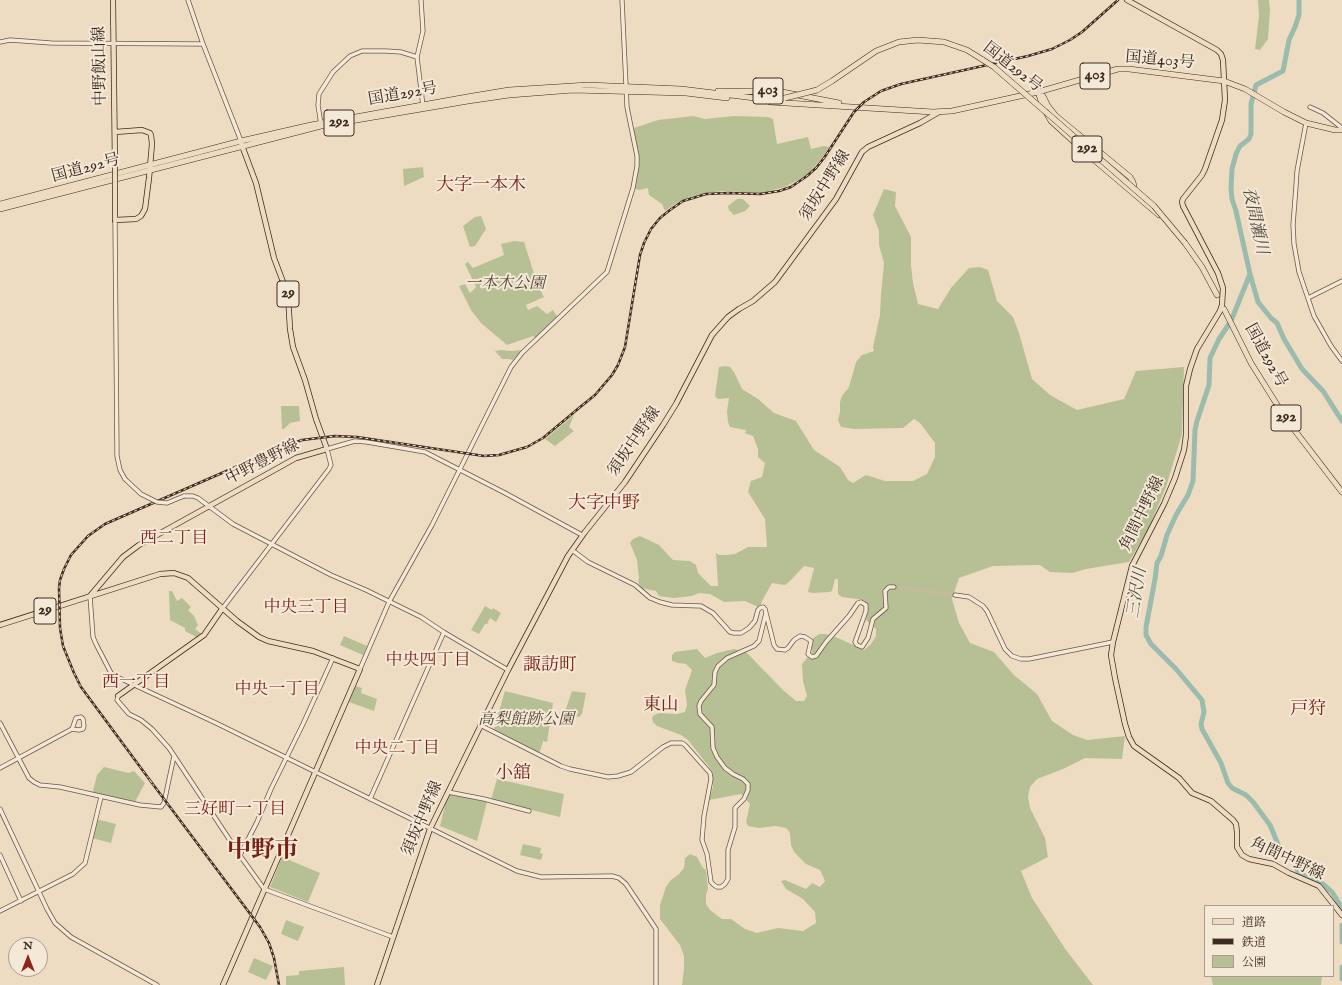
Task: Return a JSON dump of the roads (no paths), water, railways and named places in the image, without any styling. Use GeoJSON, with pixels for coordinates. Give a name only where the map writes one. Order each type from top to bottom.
{"type":"FeatureCollection","features":[{"type":"Feature","properties":{"kind":"highway","name":"国道292号"},"geometry":{"type":"LineString","coordinates":[[626,88],[681,89],[755,98],[785,98],[816,90],[876,51],[898,42],[918,40],[944,42],[967,50],[994,68],[1154,206],[1185,243],[1202,267],[1217,295]]}},
{"type":"Feature","properties":{"kind":"highway","name":"国道403号"},"geometry":{"type":"LineString","coordinates":[[853,107],[939,112],[966,109],[1118,69],[1144,70],[1224,81],[1252,93],[1306,123]]}},
{"type":"Feature","properties":{"kind":"highway","name":"国道292号"},"geometry":{"type":"LineString","coordinates":[[0,209],[150,168],[321,125],[509,90],[588,85],[686,93],[723,94]]}},
{"type":"Feature","properties":{"kind":"highway","name":"403"},"geometry":{"type":"LineString","coordinates":[[681,89],[782,92],[808,96],[853,107]]}},
{"type":"Feature","properties":{"kind":"highway","name":"292"},"geometry":{"type":"LineString","coordinates":[[1039,91],[1052,112],[1127,174],[1133,182],[1135,191]]}},
{"type":"Feature","properties":{"kind":"highway","name":"292"},"geometry":{"type":"LineString","coordinates":[[1039,91],[1043,107],[1051,121],[1066,136],[1165,219]]}},
{"type":"Feature","properties":{"kind":"highway","name":"403"},"geometry":{"type":"LineString","coordinates":[[686,93],[763,101],[853,107]]}},
{"type":"Feature","properties":{"kind":"highway","name":"403"},"geometry":{"type":"LineString","coordinates":[[1306,123],[1335,130],[1342,129]]}},
{"type":"Feature","properties":{"kind":"highway","name":"国道292号"},"geometry":{"type":"LineString","coordinates":[[0,204],[150,168]]}},
{"type":"Feature","properties":{"kind":"highway","name":"国道292号"},"geometry":{"type":"LineString","coordinates":[[1224,309],[1251,363],[1286,419],[1342,492]]}},
{"type":"Feature","properties":{"kind":"main road","name":"中野飯山線"},"geometry":{"type":"LineString","coordinates":[[113,0],[115,220]]}},
{"type":"Feature","properties":{"kind":"main road"},"geometry":{"type":"LineString","coordinates":[[1127,0],[1218,50],[1223,60],[1224,81]]}},
{"type":"Feature","properties":{"kind":"main road","name":"角間中野線"},"geometry":{"type":"LineString","coordinates":[[1224,81],[1225,100],[1222,120],[1202,175],[1182,202],[1218,273],[1223,288],[1222,305],[1220,311],[1197,349],[1190,369],[1186,386],[1186,436],[1184,450],[1175,478],[1164,504],[1132,566],[1111,655],[1125,724],[1129,737],[1134,746],[1179,778],[1192,793],[1211,802],[1233,820],[1236,824],[1237,847],[1242,855],[1249,859],[1273,864],[1289,873],[1319,886],[1342,915]]}},
{"type":"Feature","properties":{"kind":"main road","name":"須坂中野線"},"geometry":{"type":"LineString","coordinates":[[377,985],[430,828],[508,670],[548,592],[572,550],[582,535],[625,482],[663,425],[676,404],[712,336],[728,317],[753,301],[775,282],[836,199],[862,152],[868,147],[920,123],[939,112]]}},
{"type":"Feature","properties":{"kind":"main road"},"geometry":{"type":"LineString","coordinates":[[115,132],[142,130],[150,133],[152,139],[145,209],[141,216],[136,219],[115,220]]}},
{"type":"Feature","properties":{"kind":"main road","name":"中野豊野線"},"geometry":{"type":"LineString","coordinates":[[90,596],[131,550],[296,458],[327,449],[293,347],[290,329],[288,295],[274,258],[256,183],[242,144]]}},
{"type":"Feature","properties":{"kind":"main road"},"geometry":{"type":"LineString","coordinates":[[90,596],[160,574],[174,574],[188,578],[222,609],[259,637],[268,641],[313,650],[360,669],[223,985]]}},
{"type":"Feature","properties":{"kind":"main road","name":"29"},"geometry":{"type":"LineString","coordinates":[[0,625],[90,596]]}},
{"type":"Feature","properties":{"kind":"main road"},"geometry":{"type":"LineString","coordinates":[[118,696],[204,635],[222,609]]}},
{"type":"Feature","properties":{"kind":"street"},"geometry":{"type":"LineString","coordinates":[[188,0],[203,44],[242,144]]}},
{"type":"Feature","properties":{"kind":"street"},"geometry":{"type":"LineString","coordinates":[[421,0],[423,31],[417,57],[423,107]]}},
{"type":"Feature","properties":{"kind":"street"},"geometry":{"type":"LineString","coordinates":[[360,669],[389,602],[409,564],[422,544],[515,361],[607,272],[636,177],[637,156],[632,135],[626,88],[622,0]]}},
{"type":"Feature","properties":{"kind":"street"},"geometry":{"type":"LineString","coordinates":[[0,42],[10,40],[51,43],[203,44]]}},
{"type":"Feature","properties":{"kind":"street"},"geometry":{"type":"LineString","coordinates":[[321,125],[318,105],[319,94],[333,72],[350,56],[362,51],[386,51],[401,52],[417,57]]}},
{"type":"Feature","properties":{"kind":"street"},"geometry":{"type":"LineString","coordinates":[[1310,107],[1323,113],[1342,129]]}},
{"type":"Feature","properties":{"kind":"street"},"geometry":{"type":"LineString","coordinates":[[1306,123],[1297,171],[1293,228],[1294,244],[1299,272],[1314,316],[1331,346],[1342,361]]}},
{"type":"Feature","properties":{"kind":"street"},"geometry":{"type":"LineString","coordinates":[[115,220],[117,456],[120,470],[125,479],[141,494],[156,502],[167,502],[184,496],[193,496],[198,498],[233,524],[331,575],[421,617],[508,670]]}},
{"type":"Feature","properties":{"kind":"street"},"geometry":{"type":"LineString","coordinates":[[1308,298],[1342,281]]}},
{"type":"Feature","properties":{"kind":"street"},"geometry":{"type":"LineString","coordinates":[[222,609],[329,469],[331,465],[327,449],[355,441],[423,452],[582,535]]}},
{"type":"Feature","properties":{"kind":"street"},"geometry":{"type":"LineString","coordinates":[[572,550],[588,562],[635,585],[655,600],[672,605],[701,606],[713,613],[730,632],[741,633],[749,628],[755,621],[760,608],[763,607],[765,609],[772,639],[777,649],[785,650],[800,636],[805,637],[810,641],[808,654],[812,657],[815,657],[858,603],[861,602],[866,605],[866,611],[855,642],[859,646],[865,645],[873,619],[886,608],[885,591],[888,587],[894,587]]}},
{"type":"Feature","properties":{"kind":"street"},"geometry":{"type":"LineString","coordinates":[[955,595],[968,597],[984,606],[1005,649],[1012,656],[1021,659],[1029,659],[1113,642]]}},
{"type":"Feature","properties":{"kind":"street"},"geometry":{"type":"LineString","coordinates":[[90,596],[93,637],[98,650],[111,673],[116,676],[216,723],[517,871],[530,875],[562,877],[612,876],[620,878],[626,884],[656,928],[656,985]]}},
{"type":"Feature","properties":{"kind":"street"},"geometry":{"type":"LineString","coordinates":[[480,725],[561,766],[608,777],[631,772],[664,746],[671,743],[682,743],[685,745],[710,773],[711,779],[704,816],[702,840],[707,854],[711,882],[717,887],[721,887],[728,879],[728,850],[735,827],[735,808],[744,799],[748,790],[748,784],[743,779],[725,768],[717,757],[713,748],[712,727],[700,714],[699,706],[701,701],[714,686],[718,666],[727,658],[754,646],[759,641],[766,613]]}},
{"type":"Feature","properties":{"kind":"street"},"geometry":{"type":"LineString","coordinates":[[370,799],[444,632]]}},
{"type":"Feature","properties":{"kind":"street"},"geometry":{"type":"LineString","coordinates":[[240,854],[249,834],[257,822],[333,658]]}},
{"type":"Feature","properties":{"kind":"street"},"geometry":{"type":"LineString","coordinates":[[118,696],[117,700],[129,714],[141,720],[152,729],[169,748],[264,889],[393,937]]}},
{"type":"Feature","properties":{"kind":"street"},"geometry":{"type":"LineString","coordinates":[[0,723],[29,778],[34,782],[40,785],[60,787],[140,805],[161,806],[164,803],[174,756]]}},
{"type":"Feature","properties":{"kind":"street"},"geometry":{"type":"LineString","coordinates":[[0,768],[72,729]]}},
{"type":"Feature","properties":{"kind":"street"},"geometry":{"type":"LineString","coordinates":[[448,792],[484,799],[529,811]]}},
{"type":"Feature","properties":{"kind":"street"},"geometry":{"type":"LineString","coordinates":[[0,911],[73,874],[85,863],[101,797]]}},
{"type":"Feature","properties":{"kind":"street"},"geometry":{"type":"LineString","coordinates":[[0,809],[55,923],[66,934],[157,985]]}},
{"type":"Feature","properties":{"kind":"street"},"geometry":{"type":"LineString","coordinates":[[0,855],[21,901]]}},
{"type":"Feature","properties":{"kind":"waterway","name":"夜間瀬川"},"geometry":{"type":"LineString","coordinates":[[1299,0],[1299,15],[1289,40],[1283,71],[1256,85],[1251,104],[1251,134],[1249,139],[1240,146],[1232,169],[1232,199],[1258,302],[1277,323],[1284,339],[1302,369],[1323,391],[1342,421]]}},
{"type":"Feature","properties":{"kind":"waterway","name":"三沢川"},"geometry":{"type":"LineString","coordinates":[[1250,274],[1231,321],[1219,339],[1210,358],[1209,385],[1195,430],[1193,481],[1188,495],[1176,515],[1167,535],[1161,556],[1157,563],[1146,627],[1146,635],[1151,644],[1176,669],[1202,700],[1204,712],[1201,724],[1202,729],[1221,763],[1228,783],[1232,788],[1246,795],[1253,802],[1270,825],[1280,849],[1293,862],[1299,873],[1322,883],[1332,892],[1342,908]]}},
{"type":"Feature","properties":{"kind":"waterway","name":"三沢川"},"geometry":{"type":"LineString","coordinates":[[1342,925],[1342,942]]}},
{"type":"Feature","properties":{"kind":"waterway","name":"三沢川"},"geometry":{"type":"LineString","coordinates":[[1342,967],[1342,979]]}},
{"type":"Feature","properties":{"kind":"tunnel"},"geometry":{"type":"LineString","coordinates":[[894,587],[955,595]]}},
{"type":"Feature","properties":{"kind":"railway"},"geometry":{"type":"LineString","coordinates":[[152,783],[81,687],[63,646],[60,628],[60,580],[71,555],[88,536],[105,524],[270,452],[302,440],[335,436],[357,437],[484,456],[499,455],[527,447],[543,438],[595,395],[612,375],[618,365],[625,347],[640,255],[644,243],[651,229],[660,218],[670,210],[683,201],[706,194],[760,194],[779,191],[791,187],[816,168],[854,112],[864,102],[881,91],[901,84],[1028,56],[1052,49],[1082,32],[1118,0]]}},
{"type":"Feature","properties":{"kind":"railway"},"geometry":{"type":"LineString","coordinates":[[149,779],[260,927],[269,943],[274,958],[279,985]]}},
{"type":"Feature","properties":{"kind":"district","name":"大字一本木"},"geometry":{"type":"Point","coordinates":[481,186]}},
{"type":"Feature","properties":{"kind":"district","name":"大字中野"},"geometry":{"type":"Point","coordinates":[604,504]}},
{"type":"Feature","properties":{"kind":"district","name":"西二丁目"},"geometry":{"type":"Point","coordinates":[174,540]}},
{"type":"Feature","properties":{"kind":"district","name":"中央三丁目"},"geometry":{"type":"Point","coordinates":[306,609]}},
{"type":"Feature","properties":{"kind":"district","name":"中央四丁目"},"geometry":{"type":"Point","coordinates":[428,662]}},
{"type":"Feature","properties":{"kind":"district","name":"諏訪町"},"geometry":{"type":"Point","coordinates":[550,666]}},
{"type":"Feature","properties":{"kind":"district","name":"西一丁目"},"geometry":{"type":"Point","coordinates":[136,684]}},
{"type":"Feature","properties":{"kind":"district","name":"中央一丁目"},"geometry":{"type":"Point","coordinates":[277,691]}},
{"type":"Feature","properties":{"kind":"district","name":"東山"},"geometry":{"type":"Point","coordinates":[661,706]}},
{"type":"Feature","properties":{"kind":"district","name":"戸狩"},"geometry":{"type":"Point","coordinates":[1308,710]}},
{"type":"Feature","properties":{"kind":"district","name":"中央二丁目"},"geometry":{"type":"Point","coordinates":[397,750]}},
{"type":"Feature","properties":{"kind":"district","name":"小舘"},"geometry":{"type":"Point","coordinates":[513,774]}},
{"type":"Feature","properties":{"kind":"district","name":"三好町一丁目"},"geometry":{"type":"Point","coordinates":[235,811]}},
{"type":"Feature","properties":{"kind":"district","name":"中野市"},"geometry":{"type":"Point","coordinates":[263,852]}},
{"type":"Feature","properties":{"kind":"park label","name":"一本木公園"},"geometry":{"type":"Point","coordinates":[505,285]}},
{"type":"Feature","properties":{"kind":"park label","name":"高梨館跡公園"},"geometry":{"type":"Point","coordinates":[526,721]}}]}
